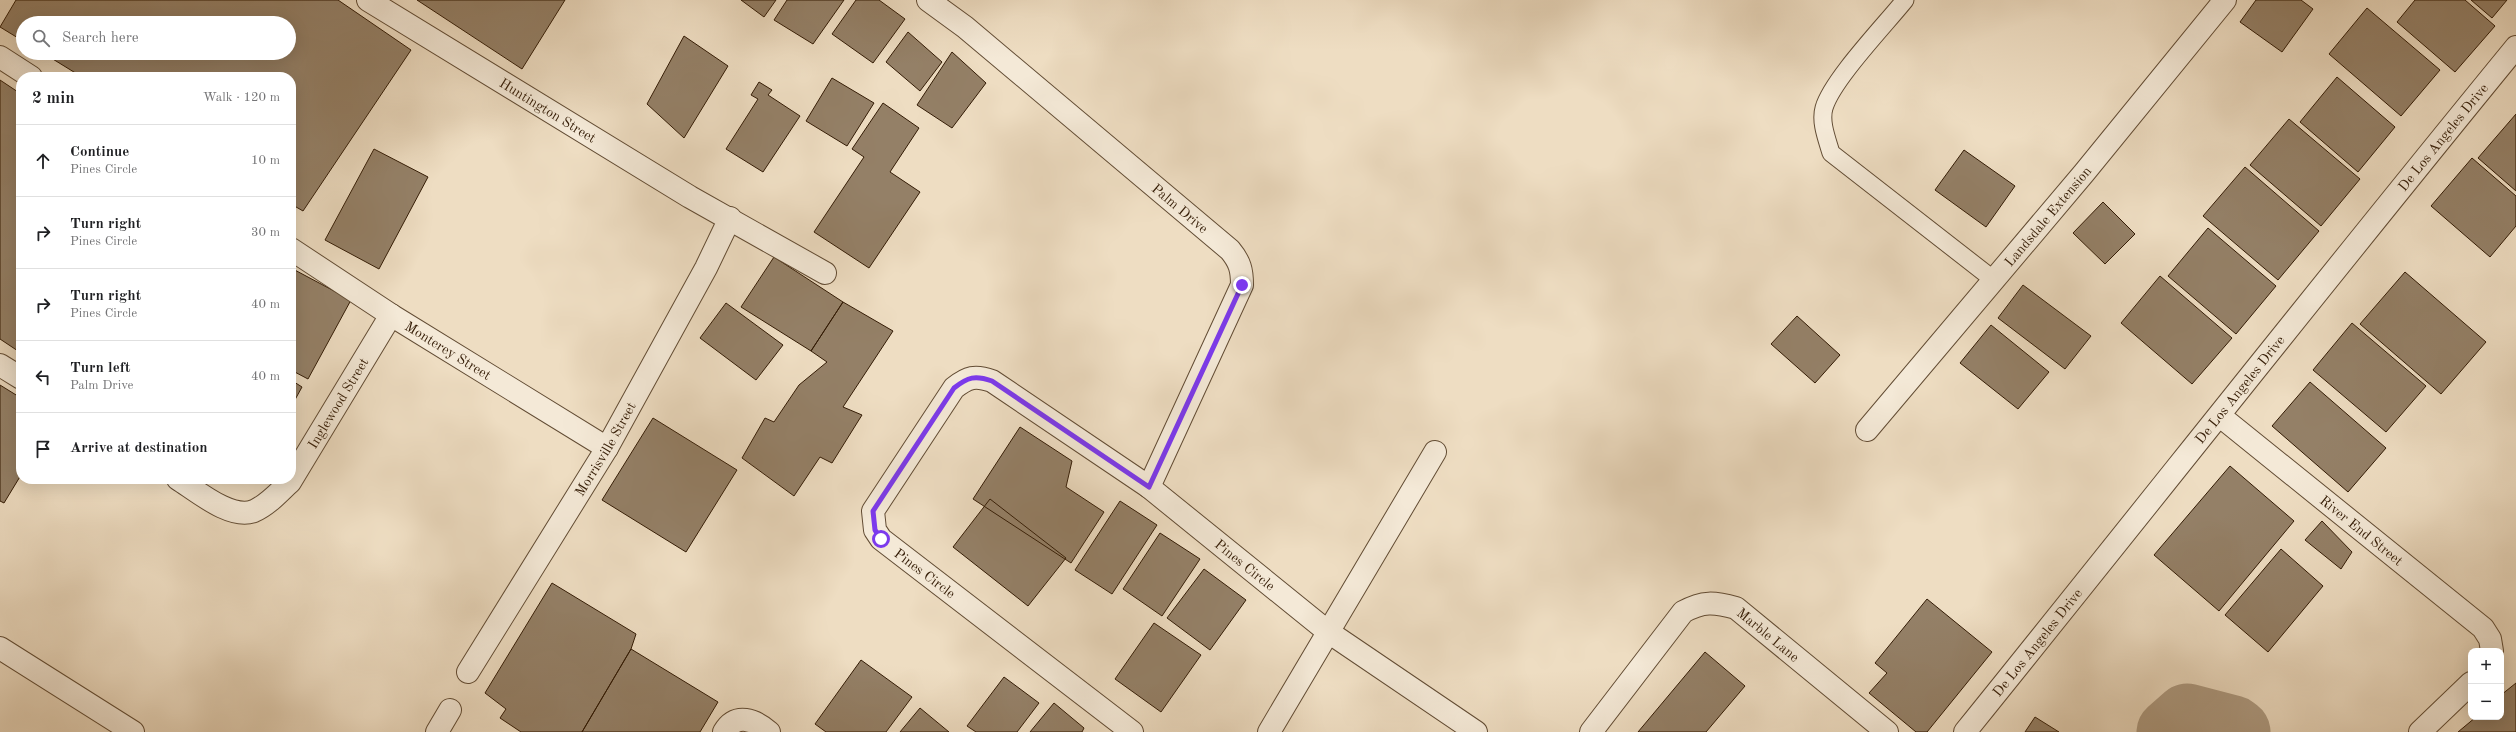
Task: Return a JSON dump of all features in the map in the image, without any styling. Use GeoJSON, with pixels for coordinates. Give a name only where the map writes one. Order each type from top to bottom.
{"type":"FeatureCollection","features":[{"type":"Feature","properties":{"kind":"street","name":"Huntington Street"},"geometry":{"type":"LineString","coordinates":[[368,0],[690,197],[826,273]]}},
{"type":"Feature","properties":{"kind":"street","name":"Palm Drive"},"geometry":{"type":"LineString","coordinates":[[928,0],[977,37],[1230,250],[1238,260],[1242,272],[1242,285],[1149,487]]}},
{"type":"Feature","properties":{"kind":"street","name":"Landsdale Extension"},"geometry":{"type":"LineString","coordinates":[[1867,430],[1994,280],[2225,0]]}},
{"type":"Feature","properties":{"kind":"street","name":"De Los Angeles Drive"},"geometry":{"type":"LineString","coordinates":[[1965,732],[2220,416],[2357,241],[2516,47]]}},
{"type":"Feature","properties":{"kind":"street"},"geometry":{"type":"LineString","coordinates":[[0,57],[23,72]]}},
{"type":"Feature","properties":{"kind":"street","name":"Morrisville Street"},"geometry":{"type":"LineString","coordinates":[[468,672],[608,448],[706,268],[730,218]]}},
{"type":"Feature","properties":{"kind":"street","name":"Monterey Street"},"geometry":{"type":"LineString","coordinates":[[296,252],[391,315],[608,448]]}},
{"type":"Feature","properties":{"kind":"street","name":"Inglewood Street"},"geometry":{"type":"LineString","coordinates":[[296,472],[391,315]]}},
{"type":"Feature","properties":{"kind":"street"},"geometry":{"type":"LineString","coordinates":[[0,365],[16,375]]}},
{"type":"Feature","properties":{"kind":"street","name":"Pines Circle"},"geometry":{"type":"LineString","coordinates":[[1132,732],[881,539],[875,530],[872,521],[873,511],[954,388],[966,378],[979,376],[992,381],[1149,487],[1327,631],[1476,732]]}},
{"type":"Feature","properties":{"kind":"street","name":"River End Street"},"geometry":{"type":"LineString","coordinates":[[2220,416],[2483,628],[2490,639],[2492,648]]}},
{"type":"Feature","properties":{"kind":"street"},"geometry":{"type":"LineString","coordinates":[[1269,732],[1327,631],[1435,452]]}},
{"type":"Feature","properties":{"kind":"street","name":"Inglewood Street"},"geometry":{"type":"LineString","coordinates":[[186,484],[226,510],[253,511],[272,499],[288,484]]}},
{"type":"Feature","properties":{"kind":"street","name":"Marble Lane"},"geometry":{"type":"LineString","coordinates":[[1591,732],[1683,612],[1698,603],[1721,604],[1736,608],[1887,732]]}},
{"type":"Feature","properties":{"kind":"street"},"geometry":{"type":"LineString","coordinates":[[0,648],[133,732]]}},
{"type":"Feature","properties":{"kind":"street"},"geometry":{"type":"LineString","coordinates":[[2420,732],[2469,684]]}},
{"type":"Feature","properties":{"kind":"street"},"geometry":{"type":"LineString","coordinates":[[437,732],[450,710]]}},
{"type":"Feature","properties":{"kind":"street"},"geometry":{"type":"LineString","coordinates":[[724,732],[737,720],[747,719],[758,722],[769,732]]}},
{"type":"Feature","properties":{"kind":"lane"},"geometry":{"type":"LineString","coordinates":[[1905,0],[1835,86],[1824,108],[1824,128],[1831,153],[1994,280]]}},
{"type":"Feature","properties":{"kind":"building"},"geometry":{"type":"Polygon","coordinates":[[[16,0],[338,0],[411,50],[303,211],[296,207],[296,72],[74,72],[54,60],[296,60],[296,16],[16,16],[16,37],[0,27],[16,0]]]}},
{"type":"Feature","properties":{"kind":"building"},"geometry":{"type":"Polygon","coordinates":[[[417,0],[565,0],[522,69],[417,0]]]}},
{"type":"Feature","properties":{"kind":"building"},"geometry":{"type":"Polygon","coordinates":[[[741,0],[776,0],[764,17],[741,0]]]}},
{"type":"Feature","properties":{"kind":"building"},"geometry":{"type":"Polygon","coordinates":[[[787,0],[844,0],[813,44],[774,20],[787,0]]]}},
{"type":"Feature","properties":{"kind":"building"},"geometry":{"type":"Polygon","coordinates":[[[856,0],[879,0],[905,19],[873,63],[832,34],[856,0]]]}},
{"type":"Feature","properties":{"kind":"building"},"geometry":{"type":"Polygon","coordinates":[[[2256,0],[2301,0],[2313,9],[2282,52],[2240,22],[2256,0]]]}},
{"type":"Feature","properties":{"kind":"building"},"geometry":{"type":"Polygon","coordinates":[[[2415,0],[2465,0],[2495,26],[2455,72],[2397,22],[2415,0]]]}},
{"type":"Feature","properties":{"kind":"building"},"geometry":{"type":"Polygon","coordinates":[[[2471,0],[2507,0],[2492,18],[2471,0]]]}},
{"type":"Feature","properties":{"kind":"building"},"geometry":{"type":"Polygon","coordinates":[[[2367,8],[2440,70],[2401,116],[2329,54],[2367,8]]]}},
{"type":"Feature","properties":{"kind":"building"},"geometry":{"type":"Polygon","coordinates":[[[908,32],[942,62],[920,91],[886,62],[908,32]]]}},
{"type":"Feature","properties":{"kind":"building"},"geometry":{"type":"Polygon","coordinates":[[[684,36],[728,66],[684,138],[647,104],[684,36]]]}},
{"type":"Feature","properties":{"kind":"building"},"geometry":{"type":"Polygon","coordinates":[[[952,52],[986,83],[952,128],[917,105],[952,52]]]}},
{"type":"Feature","properties":{"kind":"building"},"geometry":{"type":"Polygon","coordinates":[[[2337,77],[2395,127],[2358,172],[2300,122],[2337,77]]]}},
{"type":"Feature","properties":{"kind":"building"},"geometry":{"type":"Polygon","coordinates":[[[832,78],[874,103],[847,146],[806,121],[832,78]]]}},
{"type":"Feature","properties":{"kind":"building"},"geometry":{"type":"Polygon","coordinates":[[[0,80],[16,91],[16,350],[0,339],[0,80]]]}},
{"type":"Feature","properties":{"kind":"building"},"geometry":{"type":"Polygon","coordinates":[[[759,82],[772,90],[768,95],[800,116],[763,172],[726,149],[758,99],[751,95],[759,82]]]}},
{"type":"Feature","properties":{"kind":"building"},"geometry":{"type":"Polygon","coordinates":[[[883,103],[919,128],[890,172],[920,192],[869,268],[814,232],[864,157],[852,149],[883,103]]]}},
{"type":"Feature","properties":{"kind":"building"},"geometry":{"type":"Polygon","coordinates":[[[2516,114],[2516,191],[2478,158],[2516,114]]]}},
{"type":"Feature","properties":{"kind":"building"},"geometry":{"type":"Polygon","coordinates":[[[2289,119],[2360,179],[2321,226],[2250,165],[2289,119]]]}},
{"type":"Feature","properties":{"kind":"building"},"geometry":{"type":"Polygon","coordinates":[[[374,149],[428,177],[379,269],[325,240],[374,149]]]}},
{"type":"Feature","properties":{"kind":"building"},"geometry":{"type":"Polygon","coordinates":[[[1964,150],[2015,186],[1986,227],[1935,190],[1964,150]]]}},
{"type":"Feature","properties":{"kind":"building"},"geometry":{"type":"Polygon","coordinates":[[[2472,158],[2516,196],[2516,226],[2490,257],[2431,206],[2472,158]]]}},
{"type":"Feature","properties":{"kind":"building"},"geometry":{"type":"Polygon","coordinates":[[[2245,167],[2319,231],[2278,280],[2203,216],[2245,167]]]}},
{"type":"Feature","properties":{"kind":"building"},"geometry":{"type":"Polygon","coordinates":[[[2103,202],[2135,234],[2105,264],[2073,233],[2103,202]]]}},
{"type":"Feature","properties":{"kind":"building"},"geometry":{"type":"Polygon","coordinates":[[[2208,228],[2276,286],[2236,334],[2168,276],[2208,228]]]}},
{"type":"Feature","properties":{"kind":"building"},"geometry":{"type":"Polygon","coordinates":[[[774,257],[843,302],[811,351],[741,307],[774,257]]]}},
{"type":"Feature","properties":{"kind":"building"},"geometry":{"type":"Polygon","coordinates":[[[296,271],[351,300],[308,379],[296,373],[296,271]]]}},
{"type":"Feature","properties":{"kind":"building"},"geometry":{"type":"Polygon","coordinates":[[[2405,272],[2486,342],[2441,394],[2360,324],[2405,272]]]}},
{"type":"Feature","properties":{"kind":"building"},"geometry":{"type":"Polygon","coordinates":[[[2160,276],[2232,338],[2192,384],[2121,323],[2160,276]]]}},
{"type":"Feature","properties":{"kind":"building"},"geometry":{"type":"Polygon","coordinates":[[[2023,285],[2091,336],[2065,369],[1998,318],[2023,285]]]}},
{"type":"Feature","properties":{"kind":"building"},"geometry":{"type":"Polygon","coordinates":[[[843,302],[893,331],[843,407],[862,415],[832,463],[820,457],[794,496],[742,458],[765,418],[774,422],[799,385],[827,362],[811,351],[843,302]]]}},
{"type":"Feature","properties":{"kind":"building"},"geometry":{"type":"Polygon","coordinates":[[[726,303],[783,345],[756,380],[700,338],[726,303]]]}},
{"type":"Feature","properties":{"kind":"building"},"geometry":{"type":"Polygon","coordinates":[[[1797,316],[1840,355],[1815,383],[1771,344],[1797,316]]]}},
{"type":"Feature","properties":{"kind":"building"},"geometry":{"type":"Polygon","coordinates":[[[2352,323],[2426,386],[2386,432],[2313,370],[2352,323]]]}},
{"type":"Feature","properties":{"kind":"building"},"geometry":{"type":"Polygon","coordinates":[[[1991,325],[2049,372],[2018,409],[1960,363],[1991,325]]]}},
{"type":"Feature","properties":{"kind":"building"},"geometry":{"type":"Polygon","coordinates":[[[2310,382],[2386,448],[2348,492],[2272,426],[2310,382]]]}},
{"type":"Feature","properties":{"kind":"building"},"geometry":{"type":"Polygon","coordinates":[[[296,383],[302,387],[296,398],[296,383]]]}},
{"type":"Feature","properties":{"kind":"building"},"geometry":{"type":"Polygon","coordinates":[[[0,385],[16,395],[16,483],[4,503],[0,501],[0,385]]]}},
{"type":"Feature","properties":{"kind":"building"},"geometry":{"type":"Polygon","coordinates":[[[653,418],[737,470],[686,552],[602,500],[653,418]]]}},
{"type":"Feature","properties":{"kind":"building"},"geometry":{"type":"Polygon","coordinates":[[[1020,427],[1072,461],[1066,487],[1104,512],[1071,563],[973,499],[1020,427]]]}},
{"type":"Feature","properties":{"kind":"building"},"geometry":{"type":"Polygon","coordinates":[[[2230,466],[2294,521],[2219,611],[2154,555],[2230,466]]]}},
{"type":"Feature","properties":{"kind":"building"},"geometry":{"type":"Polygon","coordinates":[[[990,499],[1066,558],[1028,606],[953,547],[990,499]]]}},
{"type":"Feature","properties":{"kind":"building"},"geometry":{"type":"Polygon","coordinates":[[[1120,501],[1157,525],[1112,594],[1075,570],[1120,501]]]}},
{"type":"Feature","properties":{"kind":"building"},"geometry":{"type":"Polygon","coordinates":[[[2322,521],[2352,552],[2341,569],[2305,540],[2322,521]]]}},
{"type":"Feature","properties":{"kind":"building"},"geometry":{"type":"Polygon","coordinates":[[[1160,533],[1200,559],[1162,616],[1123,589],[1160,533]]]}},
{"type":"Feature","properties":{"kind":"building"},"geometry":{"type":"Polygon","coordinates":[[[2281,549],[2323,586],[2268,652],[2225,615],[2281,549]]]}},
{"type":"Feature","properties":{"kind":"building"},"geometry":{"type":"Polygon","coordinates":[[[1204,569],[1246,600],[1210,650],[1167,618],[1204,569]]]}},
{"type":"Feature","properties":{"kind":"building"},"geometry":{"type":"Polygon","coordinates":[[[552,583],[636,634],[631,649],[582,732],[521,732],[500,718],[506,709],[485,693],[552,583]]]}},
{"type":"Feature","properties":{"kind":"building"},"geometry":{"type":"Polygon","coordinates":[[[1927,599],[1992,652],[1927,732],[1916,732],[1869,693],[1887,673],[1875,663],[1927,599]]]}},
{"type":"Feature","properties":{"kind":"building"},"geometry":{"type":"Polygon","coordinates":[[[1154,623],[1201,655],[1161,712],[1115,679],[1154,623]]]}},
{"type":"Feature","properties":{"kind":"building"},"geometry":{"type":"Polygon","coordinates":[[[631,649],[718,702],[700,732],[582,732],[631,649]]]}},
{"type":"Feature","properties":{"kind":"building"},"geometry":{"type":"Polygon","coordinates":[[[1705,652],[1745,686],[1706,732],[1638,732],[1705,652]]]}},
{"type":"Feature","properties":{"kind":"building"},"geometry":{"type":"Polygon","coordinates":[[[861,660],[912,697],[886,732],[826,732],[815,724],[861,660]]]}},
{"type":"Feature","properties":{"kind":"building"},"geometry":{"type":"Polygon","coordinates":[[[1004,677],[1039,703],[1017,732],[976,732],[967,726],[1004,677]]]}},
{"type":"Feature","properties":{"kind":"building"},"geometry":{"type":"Polygon","coordinates":[[[2516,683],[2516,732],[2458,732],[2472,720],[2504,720],[2504,693],[2516,683]]]}},
{"type":"Feature","properties":{"kind":"building"},"geometry":{"type":"Polygon","coordinates":[[[1054,703],[1084,728],[1082,732],[1030,732],[1054,703]]]}},
{"type":"Feature","properties":{"kind":"building"},"geometry":{"type":"Polygon","coordinates":[[[920,708],[949,732],[900,732],[920,708]]]}},
{"type":"Feature","properties":{"kind":"building"},"geometry":{"type":"Polygon","coordinates":[[[2035,717],[2059,732],[2025,732],[2035,717]]]}},
{"type":"Feature","properties":{"kind":"waterway"},"geometry":{"type":"LineString","coordinates":[[2170,732],[2187,717],[2233,729],[2237,732]]}},
{"type":"Feature","properties":{"kind":"route"},"geometry":{"type":"LineString","coordinates":[[881,539],[875,530],[872,521],[873,511],[954,388],[966,378],[979,376],[992,381],[1149,487],[1242,285]]}}]}
